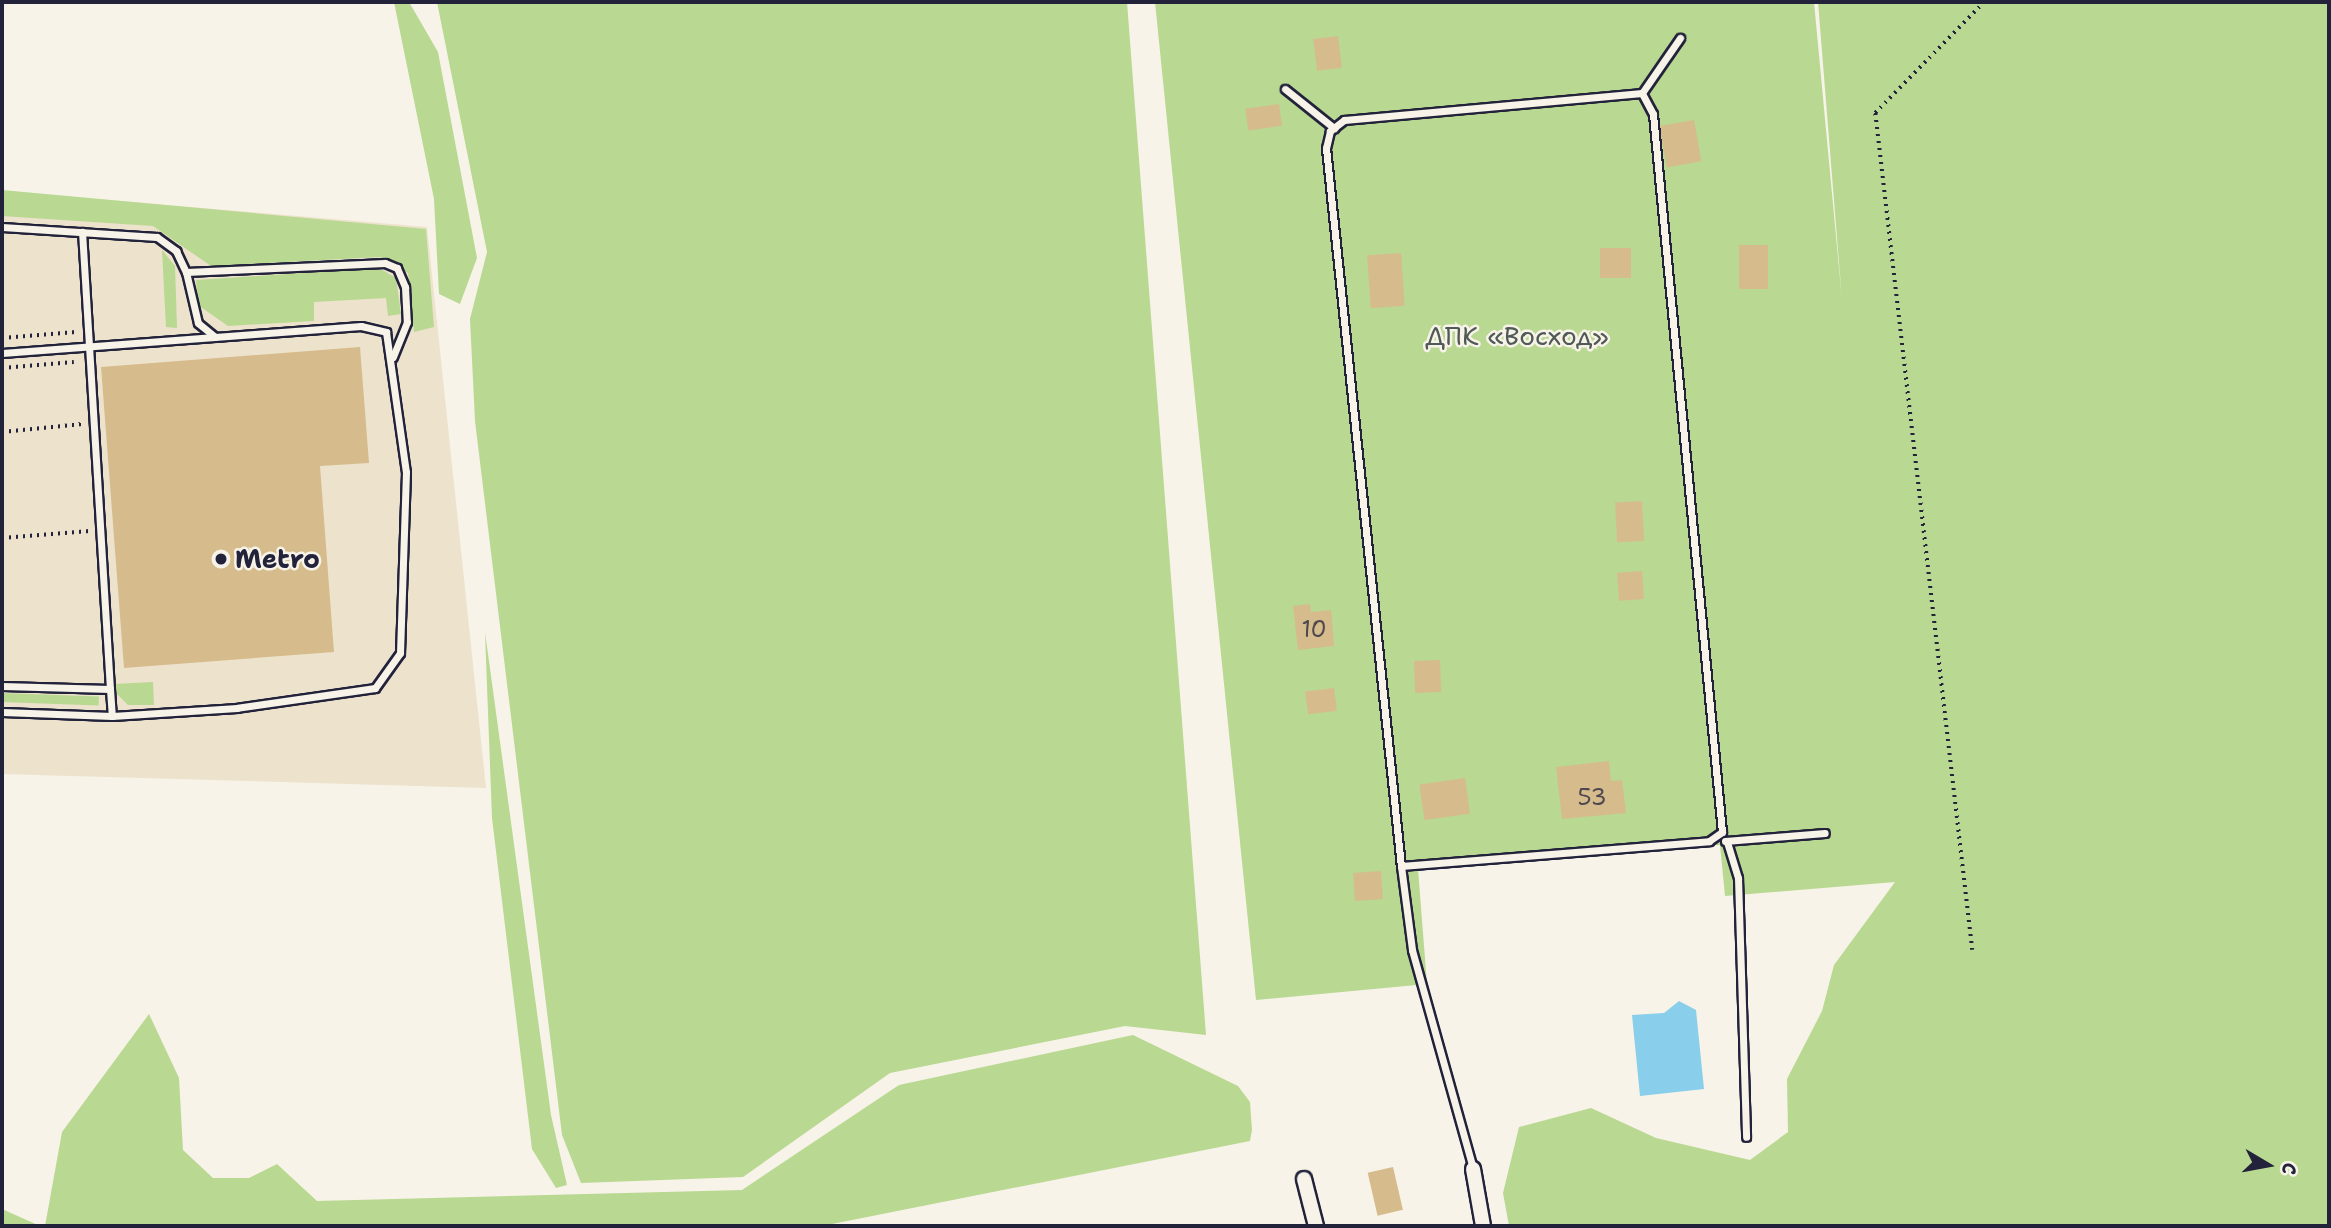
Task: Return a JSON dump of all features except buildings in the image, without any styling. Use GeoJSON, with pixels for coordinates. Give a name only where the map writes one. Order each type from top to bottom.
{"type":"FeatureCollection","features":[{"type":"Feature","properties":{"kind":"street"},"geometry":{"type":"LineString","coordinates":[[1473,1169],[1483,1226]]}},
{"type":"Feature","properties":{"kind":"street"},"geometry":{"type":"LineString","coordinates":[[1304,1180],[1316,1226]]}},
{"type":"Feature","properties":{"kind":"lane"},"geometry":{"type":"LineString","coordinates":[[1642,93],[1679,38]]}},
{"type":"Feature","properties":{"kind":"lane"},"geometry":{"type":"LineString","coordinates":[[1284,89],[1334,128]]}},
{"type":"Feature","properties":{"kind":"lane"},"geometry":{"type":"LineString","coordinates":[[1473,1169],[1423,999],[1401,866],[1326,148],[1334,128],[1343,120],[1642,93]]}},
{"type":"Feature","properties":{"kind":"lane"},"geometry":{"type":"LineString","coordinates":[[1642,93],[1653,114],[1724,821],[1717,838]]}},
{"type":"Feature","properties":{"kind":"lane"},"geometry":{"type":"LineString","coordinates":[[2,227],[157,237],[176,251],[186,272],[198,323],[216,337]]}},
{"type":"Feature","properties":{"kind":"lane"},"geometry":{"type":"LineString","coordinates":[[82,232],[86,347],[112,716]]}},
{"type":"Feature","properties":{"kind":"lane"},"geometry":{"type":"LineString","coordinates":[[186,272],[385,262],[397,268],[405,287],[407,322],[393,358]]}},
{"type":"Feature","properties":{"kind":"lane"},"geometry":{"type":"LineString","coordinates":[[2,354],[361,326],[386,332],[393,358],[406,472],[400,653],[375,688],[237,708],[112,716],[2,712]]}},
{"type":"Feature","properties":{"kind":"lane"},"geometry":{"type":"LineString","coordinates":[[2,687],[110,689]]}},
{"type":"Feature","properties":{"kind":"lane"},"geometry":{"type":"LineString","coordinates":[[1401,866],[1717,838],[1727,842],[1825,833]]}},
{"type":"Feature","properties":{"kind":"lane"},"geometry":{"type":"LineString","coordinates":[[1727,842],[1738,878],[1746,1137]]}},
{"type":"Feature","properties":{"kind":"path"},"geometry":{"type":"LineString","coordinates":[[1972,950],[1875,113],[1984,2]]}},
{"type":"Feature","properties":{"kind":"path"},"geometry":{"type":"LineString","coordinates":[[2,432],[92,423]]}},
{"type":"Feature","properties":{"kind":"path"},"geometry":{"type":"LineString","coordinates":[[2,538],[99,531]]}},
{"type":"Feature","properties":{"kind":"shaded area"},"geometry":{"type":"Polygon","coordinates":[[[2,191],[427,227],[486,788],[2,774],[2,191]]]}},
{"type":"Feature","properties":{"kind":"green space"},"geometry":{"type":"Polygon","coordinates":[[[394,2],[409,2],[438,52],[477,258],[460,304],[439,294],[434,199],[394,2]]]}},
{"type":"Feature","properties":{"kind":"green space"},"geometry":{"type":"Polygon","coordinates":[[[437,2],[1127,2],[1206,1035],[1125,1026],[890,1073],[743,1177],[581,1183],[562,1135],[475,421],[470,319],[487,252],[437,2]]]}},
{"type":"Feature","properties":{"kind":"green space","name":"ДПК «Восход»"},"geometry":{"type":"Polygon","coordinates":[[[1155,2],[1814,2],[1842,300],[1818,2],[2329,2],[2329,1226],[1509,1226],[1503,1193],[1519,1127],[1591,1108],[1656,1138],[1750,1160],[1788,1132],[1787,1079],[1822,1011],[1834,965],[1895,882],[1725,896],[1720,845],[1418,869],[1427,984],[1256,1000],[1155,2]]]}},
{"type":"Feature","properties":{"kind":"green space"},"geometry":{"type":"Polygon","coordinates":[[[2,190],[426,229],[434,327],[414,332],[408,273],[380,257],[211,266],[153,226],[2,216],[2,190]]]}},
{"type":"Feature","properties":{"kind":"green space"},"geometry":{"type":"Polygon","coordinates":[[[162,250],[175,266],[177,328],[166,327],[162,250]]]}},
{"type":"Feature","properties":{"kind":"green space"},"geometry":{"type":"Polygon","coordinates":[[[379,268],[396,278],[401,314],[388,316],[386,298],[314,302],[314,321],[228,326],[198,305],[196,280],[379,268]]]}},
{"type":"Feature","properties":{"kind":"green space"},"geometry":{"type":"Polygon","coordinates":[[[485,632],[551,1115],[567,1185],[556,1188],[532,1149],[492,818],[485,632]]]}},
{"type":"Feature","properties":{"kind":"green space"},"geometry":{"type":"Polygon","coordinates":[[[153,682],[154,705],[128,705],[116,693],[115,684],[153,682]]]}},
{"type":"Feature","properties":{"kind":"green space"},"geometry":{"type":"Polygon","coordinates":[[[2,693],[99,696],[99,705],[2,702],[2,693]]]}},
{"type":"Feature","properties":{"kind":"green space"},"geometry":{"type":"Polygon","coordinates":[[[149,1014],[179,1078],[183,1150],[213,1178],[249,1178],[277,1164],[317,1201],[742,1190],[899,1085],[1133,1035],[1238,1086],[1250,1102],[1252,1130],[1250,1141],[822,1226],[45,1226],[62,1132],[149,1014]]]}},
{"type":"Feature","properties":{"kind":"green space"},"geometry":{"type":"Polygon","coordinates":[[[2,1209],[40,1226],[2,1226],[2,1209]]]}},
{"type":"Feature","properties":{"kind":"water"},"geometry":{"type":"Polygon","coordinates":[[[1679,1001],[1696,1010],[1704,1089],[1640,1096],[1632,1015],[1664,1013],[1679,1001]]]}},
{"type":"Feature","properties":{"kind":"place","name":"Metro"},"geometry":{"type":"Point","coordinates":[221,559]}}]}
